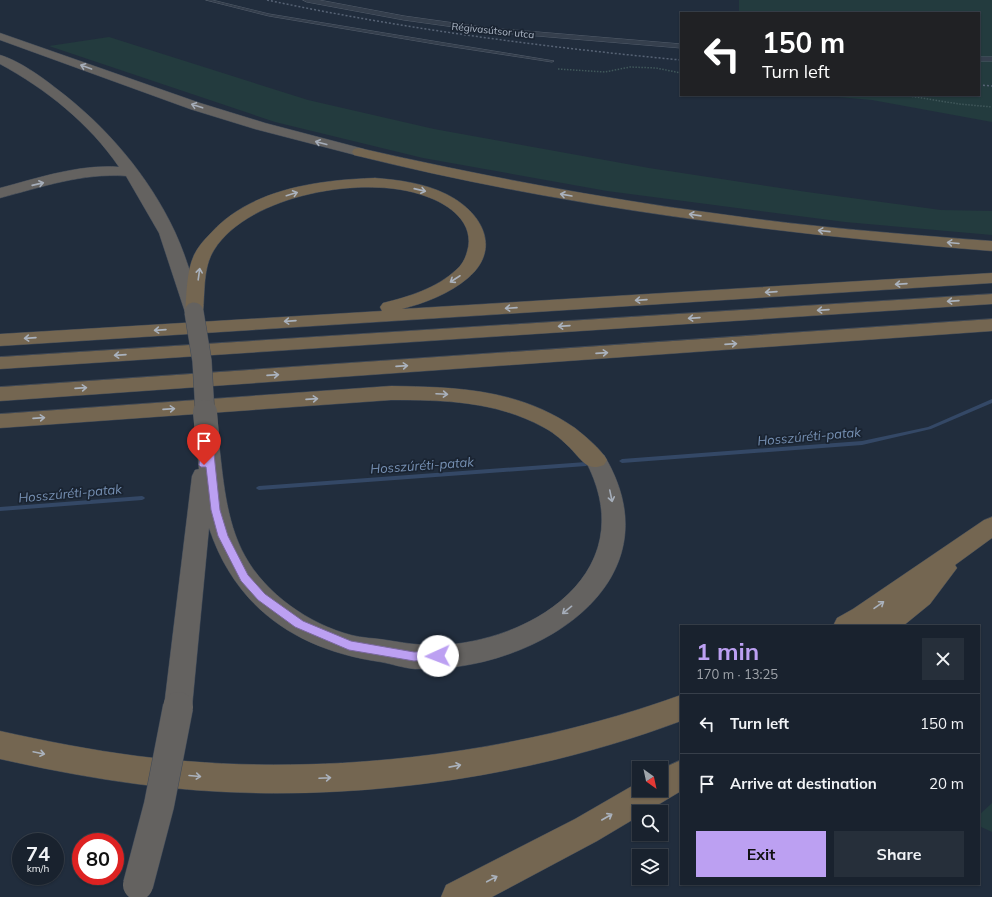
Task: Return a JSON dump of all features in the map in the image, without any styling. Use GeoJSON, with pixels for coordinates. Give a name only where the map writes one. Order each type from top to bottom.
{"type":"FeatureCollection","features":[{"type":"Feature","properties":{"kind":"highway"},"geometry":{"type":"LineString","coordinates":[[0,36],[195,106],[260,126],[359,152],[512,185],[631,206],[752,223],[883,238],[992,246]]}},
{"type":"Feature","properties":{"kind":"highway"},"geometry":{"type":"LineString","coordinates":[[0,59],[44,85],[89,122],[121,157],[132,172],[169,236],[194,312],[202,361],[207,435],[216,510],[223,536],[245,578],[262,597],[299,624],[349,645],[414,656],[451,655],[513,642],[537,631],[559,617],[578,602],[604,567],[610,551],[614,532],[614,517],[610,487],[596,460],[573,437],[555,424],[532,412],[487,398],[441,394],[391,393],[0,421]]}},
{"type":"Feature","properties":{"kind":"highway"},"geometry":{"type":"LineString","coordinates":[[0,193],[88,172],[108,170],[132,172]]}},
{"type":"Feature","properties":{"kind":"highway"},"geometry":{"type":"LineString","coordinates":[[194,312],[200,260],[215,236],[226,226],[248,212],[293,193],[350,183],[390,184],[410,187],[430,192],[449,201],[464,212],[474,224],[479,237],[478,250],[462,275],[435,290],[404,303],[329,319]]}},
{"type":"Feature","properties":{"kind":"highway"},"geometry":{"type":"LineString","coordinates":[[0,340],[992,278]]}},
{"type":"Feature","properties":{"kind":"highway"},"geometry":{"type":"LineString","coordinates":[[0,363],[992,299]]}},
{"type":"Feature","properties":{"kind":"highway"},"geometry":{"type":"LineString","coordinates":[[0,394],[992,325]]}},
{"type":"Feature","properties":{"kind":"highway"},"geometry":{"type":"LineString","coordinates":[[136,891],[159,805],[178,707],[207,435]]}},
{"type":"Feature","properties":{"kind":"highway"},"geometry":{"type":"LineString","coordinates":[[848,625],[862,617],[992,526]]}},
{"type":"Feature","properties":{"kind":"highway"},"geometry":{"type":"LineString","coordinates":[[885,625],[921,597],[959,549]]}},
{"type":"Feature","properties":{"kind":"highway"},"geometry":{"type":"LineString","coordinates":[[0,745],[90,764],[139,771],[209,778],[269,780],[326,778],[447,768],[512,756],[589,737],[680,708]]}},
{"type":"Feature","properties":{"kind":"highway"},"geometry":{"type":"LineString","coordinates":[[668,782],[680,775]]}},
{"type":"Feature","properties":{"kind":"highway"},"geometry":{"type":"LineString","coordinates":[[458,897],[586,830],[642,797]]}},
{"type":"Feature","properties":{"kind":"street","name":"Régivasútsor utca"},"geometry":{"type":"LineString","coordinates":[[307,0],[390,16],[490,30],[680,46]]}},
{"type":"Feature","properties":{"kind":"street"},"geometry":{"type":"LineString","coordinates":[[980,59],[992,59]]}},
{"type":"Feature","properties":{"kind":"lane"},"geometry":{"type":"LineString","coordinates":[[208,0],[269,14],[441,44],[552,61]]}},
{"type":"Feature","properties":{"kind":"path"},"geometry":{"type":"LineString","coordinates":[[541,59],[547,65],[564,70],[605,72],[630,67],[656,68],[680,73]]}},
{"type":"Feature","properties":{"kind":"path"},"geometry":{"type":"LineString","coordinates":[[910,96],[964,105],[992,107]]}},
{"type":"Feature","properties":{"kind":"green space"},"geometry":{"type":"Polygon","coordinates":[[[739,0],[992,0],[992,122],[872,100],[826,96],[980,96],[980,12],[739,12],[739,0]]]}},
{"type":"Feature","properties":{"kind":"green space"},"geometry":{"type":"Polygon","coordinates":[[[109,37],[308,100],[434,129],[649,168],[807,192],[941,210],[992,211],[992,235],[845,222],[607,191],[423,158],[275,122],[49,46],[109,37]]]}},
{"type":"Feature","properties":{"kind":"green space"},"geometry":{"type":"Polygon","coordinates":[[[992,803],[992,832],[980,826],[980,814],[992,803]]]}},
{"type":"Feature","properties":{"kind":"waterway","name":"Hosszúréti-patak"},"geometry":{"type":"LineString","coordinates":[[622,461],[862,443],[929,428],[992,401]]}},
{"type":"Feature","properties":{"kind":"waterway","name":"Hosszúréti-patak"},"geometry":{"type":"LineString","coordinates":[[259,488],[586,464]]}},
{"type":"Feature","properties":{"kind":"waterway","name":"Hosszúréti-patak"},"geometry":{"type":"LineString","coordinates":[[0,509],[142,498]]}},
{"type":"Feature","properties":{"kind":"railway"},"geometry":{"type":"LineString","coordinates":[[267,0],[370,20],[473,36],[680,60]]}},
{"type":"Feature","properties":{"kind":"railway"},"geometry":{"type":"LineString","coordinates":[[980,85],[992,86]]}},
{"type":"Feature","properties":{"kind":"route"},"geometry":{"type":"LineString","coordinates":[[204,465],[207,435],[216,510],[223,536],[245,578],[262,597],[281,613],[299,624],[349,645],[414,656],[438,656]]}}]}
